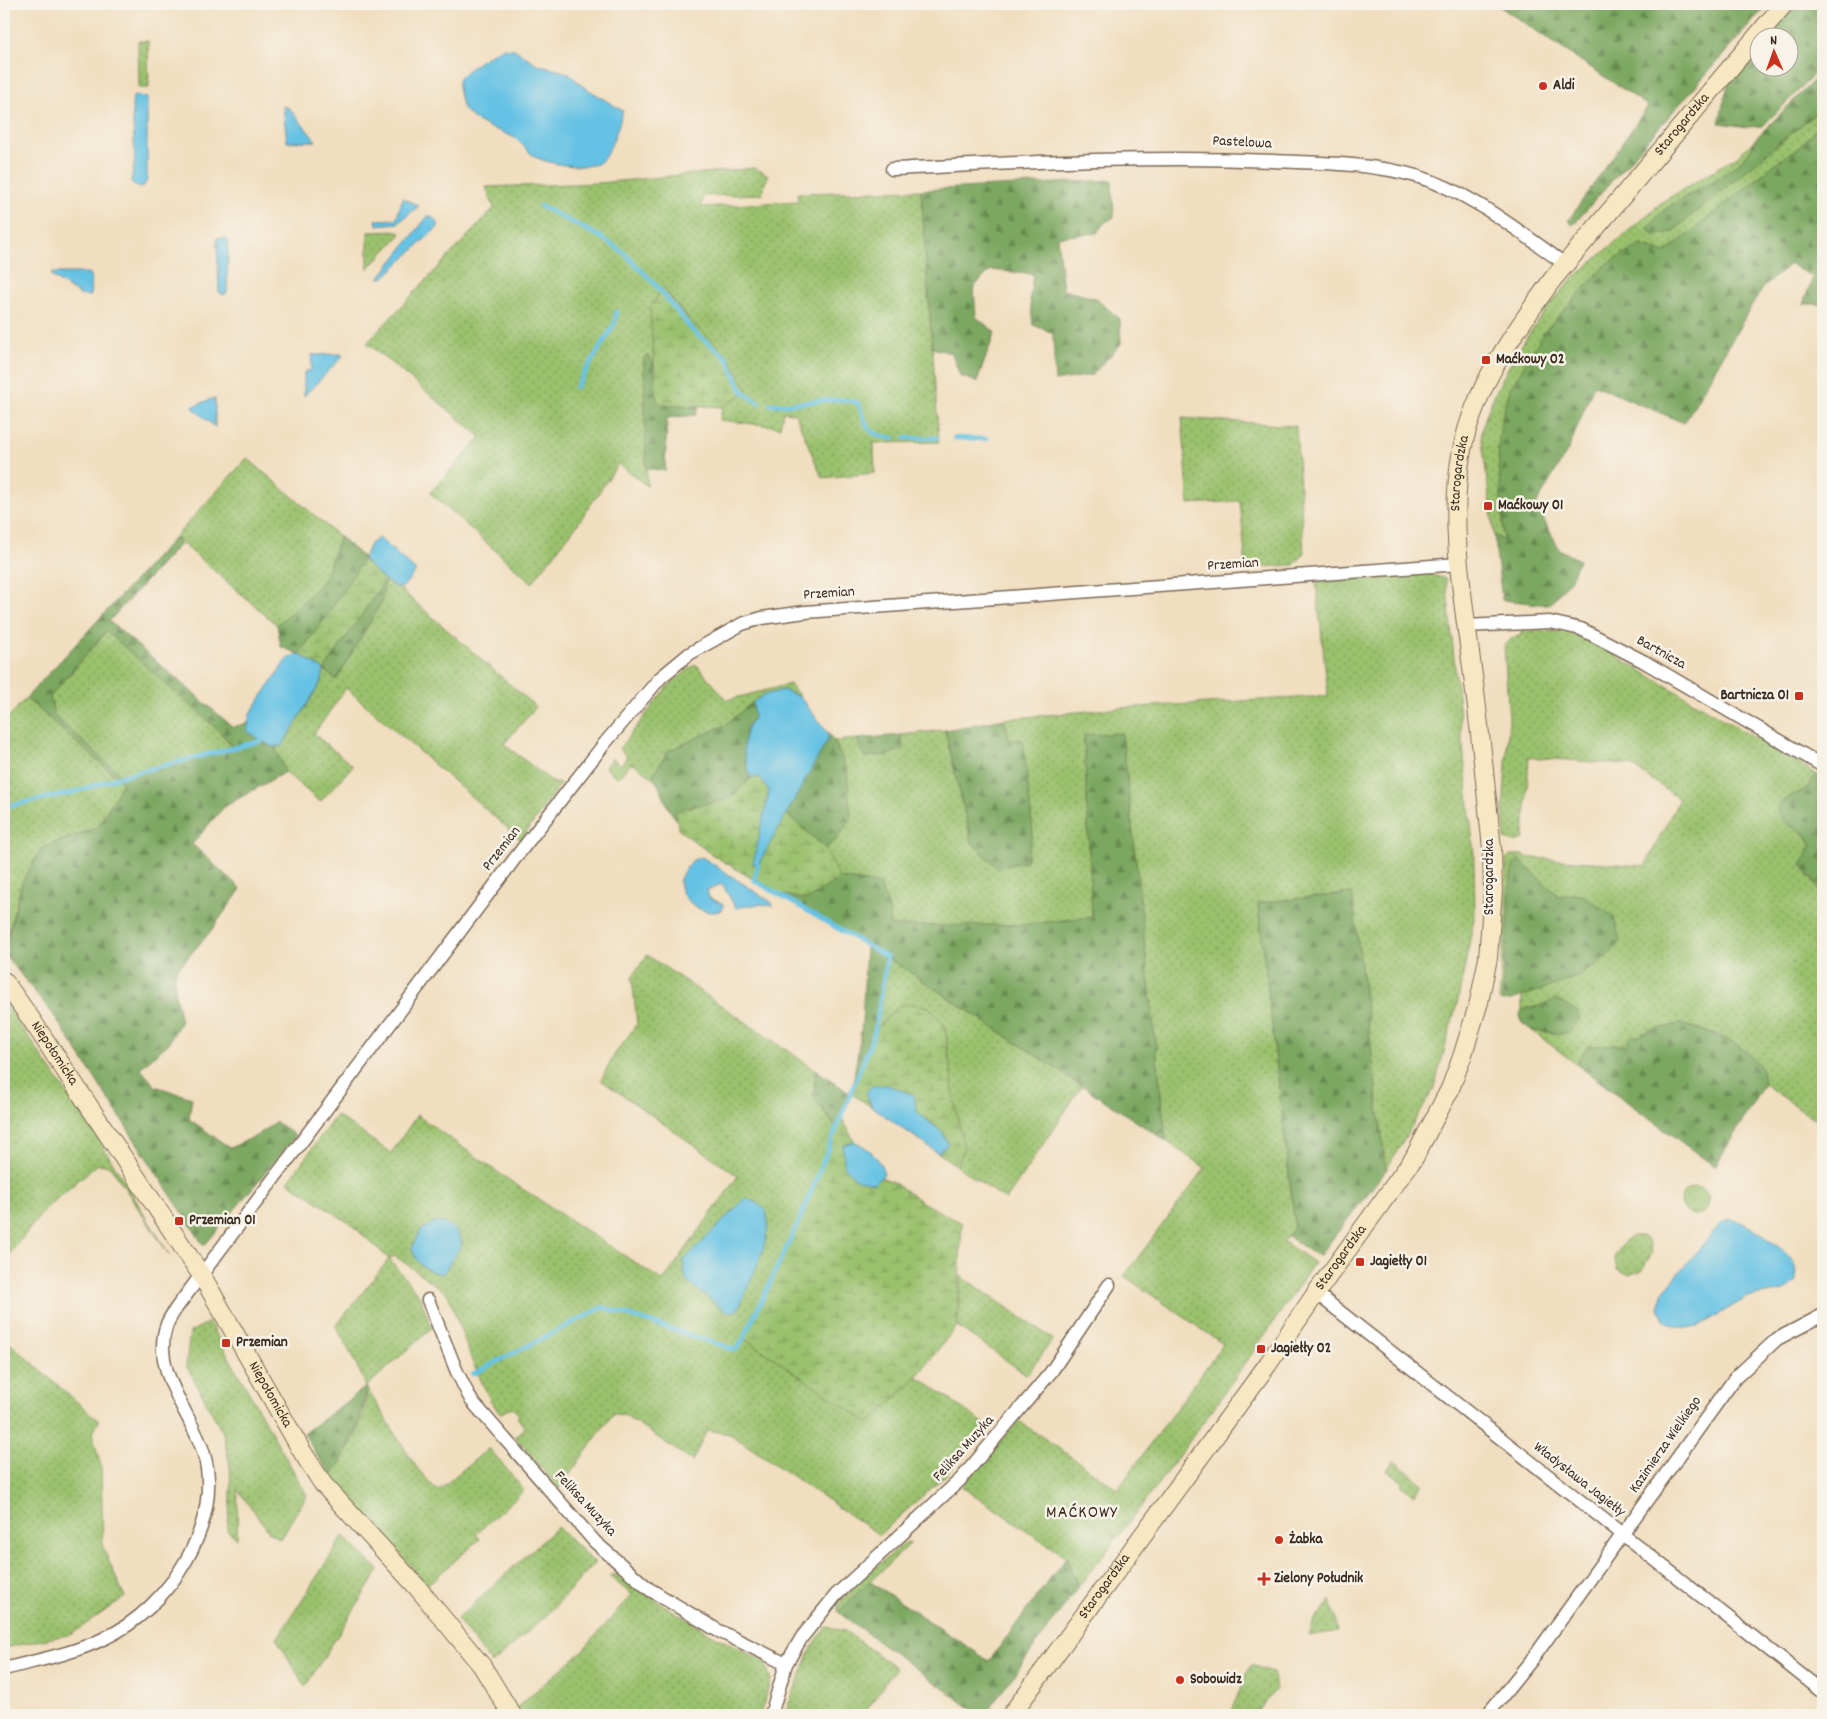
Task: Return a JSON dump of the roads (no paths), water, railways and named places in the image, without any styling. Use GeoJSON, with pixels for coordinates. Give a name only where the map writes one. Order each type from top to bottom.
{"type":"FeatureCollection","features":[{"type":"Feature","properties":{"kind":"main road","name":"Starogardzka"},"geometry":{"type":"LineString","coordinates":[[1011,1715],[1268,1364],[1316,1293],[1414,1158],[1453,1081],[1479,1002],[1488,958],[1492,909],[1492,849],[1459,564],[1458,487],[1462,449],[1476,405],[1495,364],[1520,323],[1564,264],[1784,4]]}},
{"type":"Feature","properties":{"kind":"main road","name":"Niepołomicka"},"geometry":{"type":"LineString","coordinates":[[4,981],[37,1027],[202,1276],[303,1453],[323,1484],[417,1588],[482,1666],[512,1715]]}},
{"type":"Feature","properties":{"kind":"street","name":"Pastelowa"},"geometry":{"type":"LineString","coordinates":[[892,169],[1075,160],[1202,158],[1317,163],[1387,170],[1416,176],[1463,196],[1564,264]]}},
{"type":"Feature","properties":{"kind":"street","name":"Przemian"},"geometry":{"type":"LineString","coordinates":[[4,1669],[74,1652],[107,1638],[129,1624],[152,1605],[186,1562],[197,1540],[202,1522],[208,1497],[208,1476],[199,1439],[176,1395],[165,1363],[162,1344],[166,1326],[177,1307],[344,1084],[605,743],[660,678],[689,654],[742,624],[762,618],[805,612],[1459,564]]}},
{"type":"Feature","properties":{"kind":"street","name":"Bartnicza"},"geometry":{"type":"LineString","coordinates":[[1466,626],[1550,622],[1581,629],[1644,661],[1823,766]]}},
{"type":"Feature","properties":{"kind":"street","name":"Feliksa Muzyka"},"geometry":{"type":"LineString","coordinates":[[771,1715],[786,1664],[802,1637],[836,1595],[961,1479],[1051,1372],[1109,1285]]}},
{"type":"Feature","properties":{"kind":"street","name":"Władysława Jagiełły"},"geometry":{"type":"LineString","coordinates":[[1316,1293],[1823,1692]]}},
{"type":"Feature","properties":{"kind":"street","name":"Feliksa Muzyka"},"geometry":{"type":"LineString","coordinates":[[428,1300],[457,1372],[471,1400],[595,1542],[650,1589],[717,1630],[786,1664]]}},
{"type":"Feature","properties":{"kind":"street","name":"Kazimierza Wielkiego"},"geometry":{"type":"LineString","coordinates":[[1487,1715],[1534,1657],[1735,1378],[1777,1339],[1823,1315]]}},
{"type":"Feature","properties":{"kind":"water"},"geometry":{"type":"Polygon","coordinates":[[[503,48],[514,49],[537,64],[568,73],[584,87],[623,111],[606,156],[601,161],[597,164],[574,166],[540,159],[511,136],[483,124],[465,111],[458,88],[460,77],[478,63],[503,48]]]}},
{"type":"Feature","properties":{"kind":"water"},"geometry":{"type":"Polygon","coordinates":[[[135,95],[147,98],[147,180],[144,186],[140,188],[131,182],[135,160],[132,105],[135,95]]]}},
{"type":"Feature","properties":{"kind":"water"},"geometry":{"type":"Polygon","coordinates":[[[283,106],[289,108],[316,141],[287,142],[283,106]]]}},
{"type":"Feature","properties":{"kind":"water"},"geometry":{"type":"Polygon","coordinates":[[[403,198],[419,206],[398,223],[377,225],[376,220],[396,219],[403,198]]]}},
{"type":"Feature","properties":{"kind":"water"},"geometry":{"type":"Polygon","coordinates":[[[428,216],[431,216],[438,223],[438,227],[383,278],[379,278],[428,216]]]}},
{"type":"Feature","properties":{"kind":"water"},"geometry":{"type":"Polygon","coordinates":[[[217,238],[226,238],[228,240],[227,293],[223,295],[219,292],[217,238]]]}},
{"type":"Feature","properties":{"kind":"water"},"geometry":{"type":"Polygon","coordinates":[[[52,273],[89,273],[91,280],[90,296],[80,295],[51,276],[52,273]]]}},
{"type":"Feature","properties":{"kind":"water"},"geometry":{"type":"Polygon","coordinates":[[[341,354],[343,356],[304,396],[304,372],[311,370],[312,355],[341,354]]]}},
{"type":"Feature","properties":{"kind":"water"},"geometry":{"type":"Polygon","coordinates":[[[215,399],[215,427],[192,407],[215,399]]]}},
{"type":"Feature","properties":{"kind":"water"},"geometry":{"type":"Polygon","coordinates":[[[379,538],[416,571],[402,588],[392,585],[363,560],[370,544],[379,538]]]}},
{"type":"Feature","properties":{"kind":"water"},"geometry":{"type":"Polygon","coordinates":[[[299,654],[324,670],[322,680],[282,746],[272,747],[247,731],[250,714],[287,659],[299,654]]]}},
{"type":"Feature","properties":{"kind":"water"},"geometry":{"type":"Polygon","coordinates":[[[783,690],[800,697],[828,733],[828,739],[758,865],[753,864],[769,791],[760,777],[751,778],[746,762],[744,740],[749,725],[754,718],[753,702],[764,695],[783,690]]]}},
{"type":"Feature","properties":{"kind":"water"},"geometry":{"type":"Polygon","coordinates":[[[702,857],[771,902],[773,906],[759,904],[736,908],[722,884],[707,890],[709,898],[723,904],[723,909],[709,912],[694,906],[683,894],[680,879],[693,860],[702,857]]]}},
{"type":"Feature","properties":{"kind":"water"},"geometry":{"type":"Polygon","coordinates":[[[887,1085],[914,1095],[917,1112],[942,1132],[948,1144],[938,1153],[872,1107],[866,1092],[872,1086],[887,1085]]]}},
{"type":"Feature","properties":{"kind":"water"},"geometry":{"type":"Polygon","coordinates":[[[854,1141],[869,1150],[880,1163],[884,1174],[875,1183],[857,1180],[844,1166],[843,1146],[854,1141]]]}},
{"type":"Feature","properties":{"kind":"water"},"geometry":{"type":"Polygon","coordinates":[[[746,1198],[759,1204],[766,1212],[768,1226],[766,1238],[758,1263],[738,1310],[727,1312],[686,1281],[683,1261],[746,1198]]]}},
{"type":"Feature","properties":{"kind":"water"},"geometry":{"type":"Polygon","coordinates":[[[1729,1219],[1753,1229],[1782,1250],[1794,1264],[1796,1281],[1784,1291],[1748,1297],[1699,1326],[1687,1328],[1674,1325],[1664,1319],[1659,1308],[1664,1291],[1721,1223],[1729,1219]]]}},
{"type":"Feature","properties":{"kind":"water"},"geometry":{"type":"Polygon","coordinates":[[[435,1222],[453,1228],[462,1244],[443,1274],[431,1271],[419,1263],[412,1248],[420,1231],[435,1222]]]}},
{"type":"Feature","properties":{"kind":"waterway"},"geometry":{"type":"LineString","coordinates":[[540,206],[599,236],[623,252],[654,283],[693,331],[727,358],[742,391],[759,403]]}},
{"type":"Feature","properties":{"kind":"waterway"},"geometry":{"type":"LineString","coordinates":[[576,387],[615,323],[616,312]]}},
{"type":"Feature","properties":{"kind":"waterway"},"geometry":{"type":"LineString","coordinates":[[770,404],[792,404],[827,400],[858,403],[866,424],[873,432],[878,435],[894,438]]}},
{"type":"Feature","properties":{"kind":"waterway"},"geometry":{"type":"LineString","coordinates":[[905,438],[937,438]]}},
{"type":"Feature","properties":{"kind":"waterway"},"geometry":{"type":"LineString","coordinates":[[954,438],[987,439]]}},
{"type":"Feature","properties":{"kind":"waterway"},"geometry":{"type":"LineString","coordinates":[[4,807],[75,792],[122,776],[261,741]]}},
{"type":"Feature","properties":{"kind":"waterway"},"geometry":{"type":"LineString","coordinates":[[473,1374],[603,1307],[736,1350],[744,1338],[800,1219],[875,1031],[887,957],[754,880],[758,865]]}},
{"type":"Feature","properties":{"kind":"place","name":"Aldi"},"geometry":{"type":"Point","coordinates":[1543,86]}},
{"type":"Feature","properties":{"kind":"place","name":"Maćkowy 02"},"geometry":{"type":"Point","coordinates":[1486,360]}},
{"type":"Feature","properties":{"kind":"place","name":"Maćkowy 01"},"geometry":{"type":"Point","coordinates":[1488,506]}},
{"type":"Feature","properties":{"kind":"place","name":"Bartnicza 01"},"geometry":{"type":"Point","coordinates":[1799,696]}},
{"type":"Feature","properties":{"kind":"place","name":"Przemian 01"},"geometry":{"type":"Point","coordinates":[179,1221]}},
{"type":"Feature","properties":{"kind":"place","name":"Jagiełły 01"},"geometry":{"type":"Point","coordinates":[1360,1262]}},
{"type":"Feature","properties":{"kind":"place","name":"Przemian"},"geometry":{"type":"Point","coordinates":[226,1343]}},
{"type":"Feature","properties":{"kind":"place","name":"Jagiełły 02"},"geometry":{"type":"Point","coordinates":[1261,1349]}},
{"type":"Feature","properties":{"kind":"place","name":"Żabka"},"geometry":{"type":"Point","coordinates":[1279,1540]}},
{"type":"Feature","properties":{"kind":"place","name":"Zielony Południk"},"geometry":{"type":"Point","coordinates":[1264,1579]}},
{"type":"Feature","properties":{"kind":"place","name":"Sobowidz"},"geometry":{"type":"Point","coordinates":[1180,1680]}},
{"type":"Feature","properties":{"kind":"district","name":"MAĆKOWY"},"geometry":{"type":"Point","coordinates":[1082,1513]}}]}
